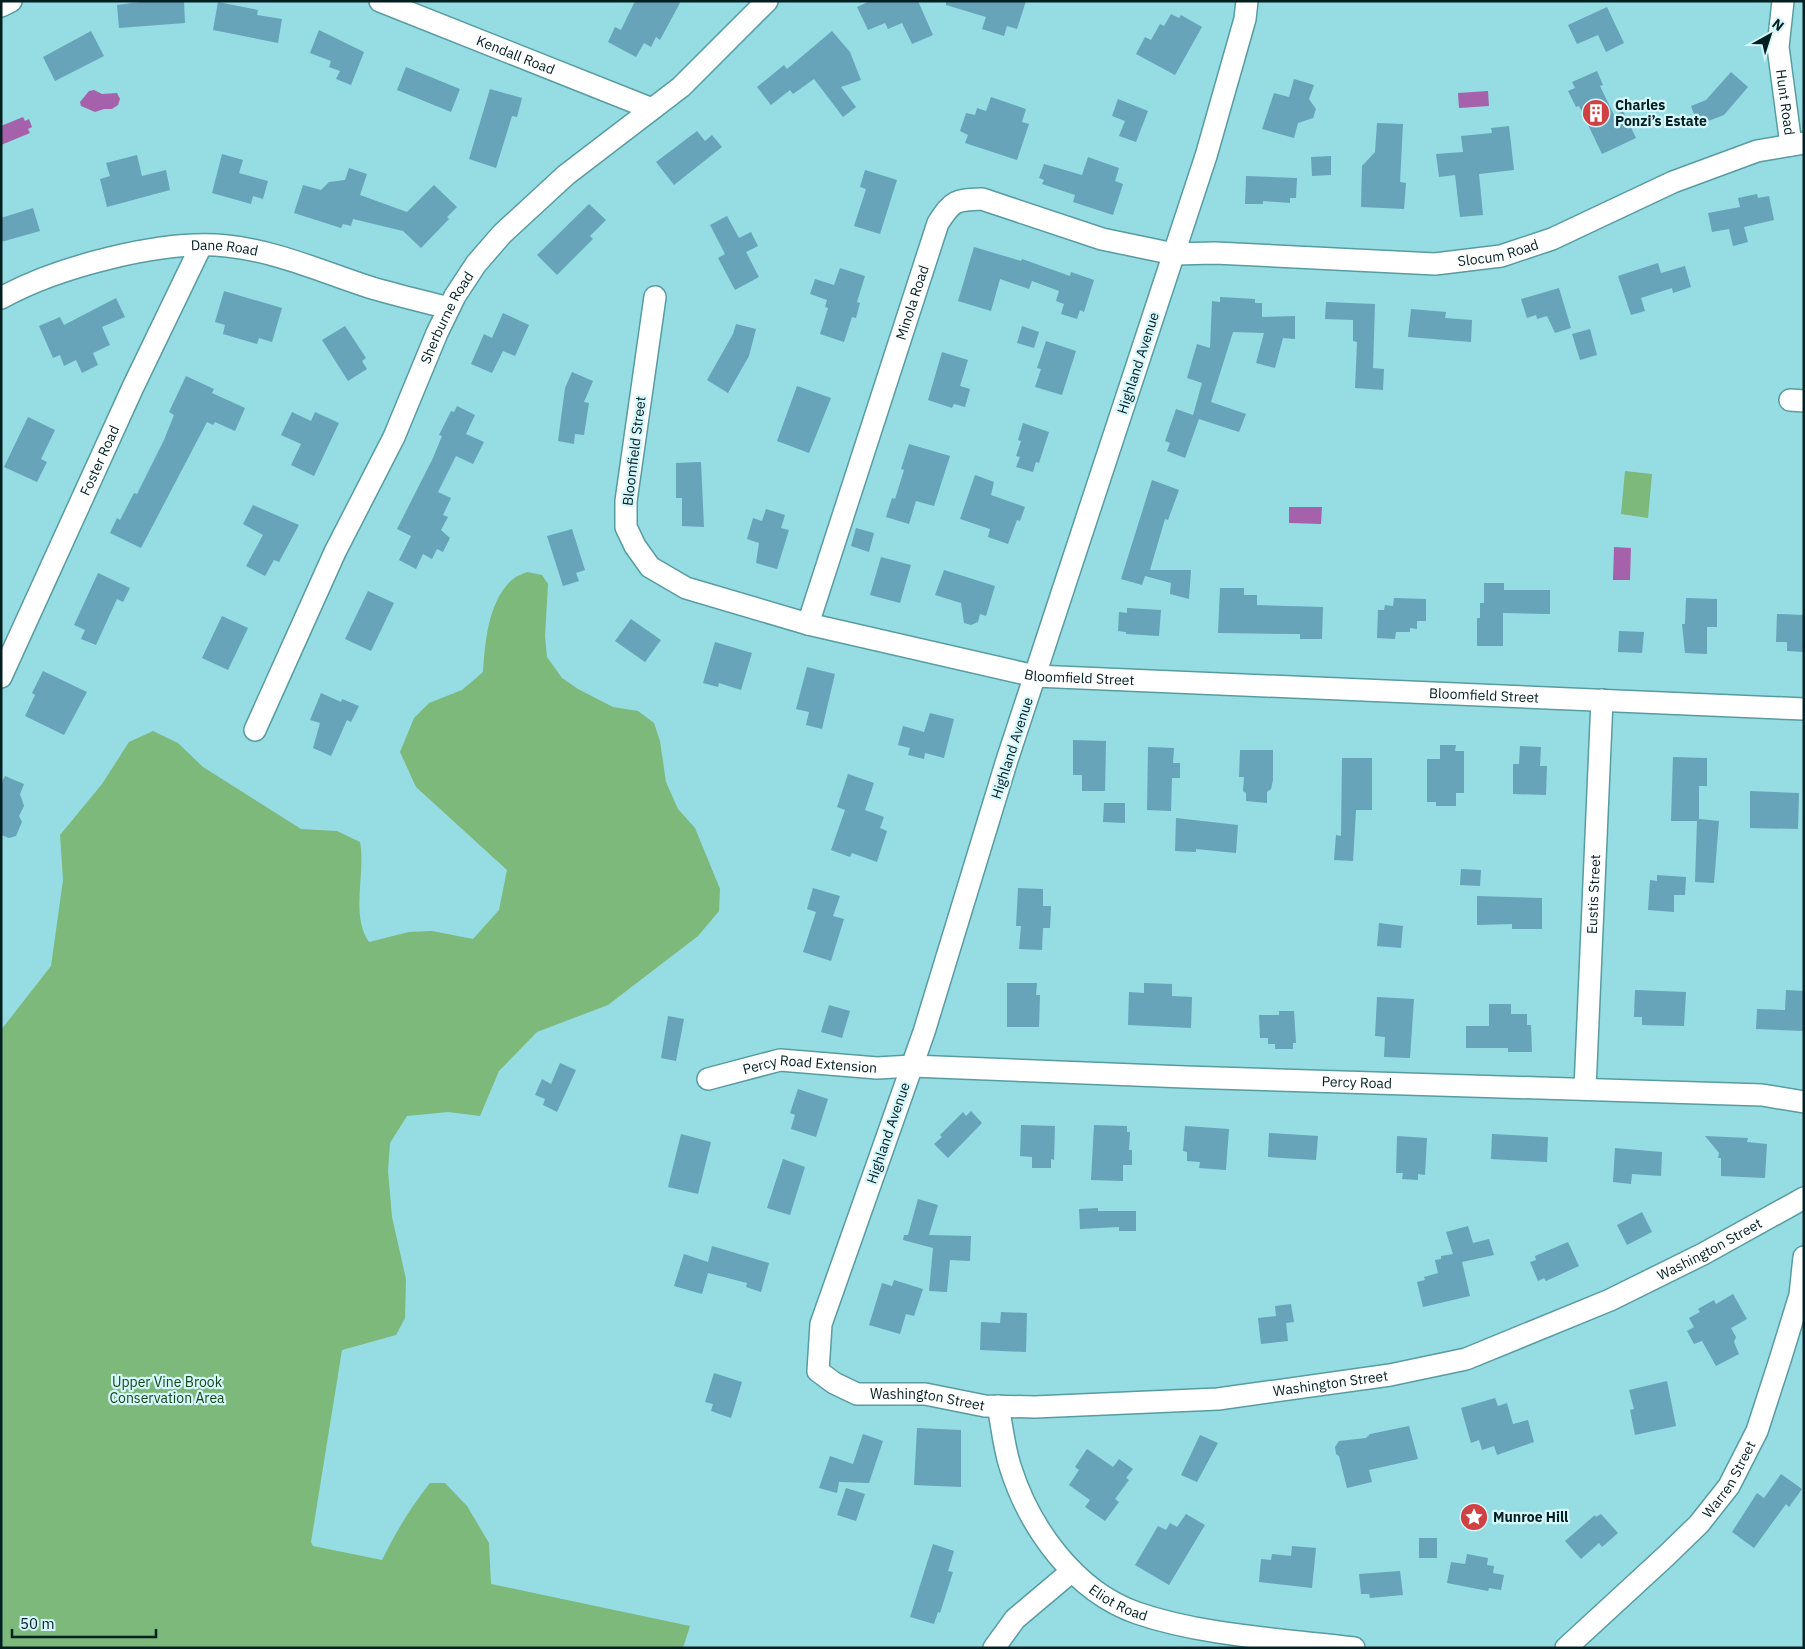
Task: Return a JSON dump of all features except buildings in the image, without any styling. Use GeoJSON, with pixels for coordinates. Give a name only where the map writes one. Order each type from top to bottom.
{"type":"FeatureCollection","features":[{"type":"Feature","properties":{"kind":"street"},"geometry":{"type":"LineString","coordinates":[[1,6],[11,1]]}},
{"type":"Feature","properties":{"kind":"street","name":"Kendall Road"},"geometry":{"type":"LineString","coordinates":[[380,1],[652,110]]}},
{"type":"Feature","properties":{"kind":"street","name":"Sherburne Road"},"geometry":{"type":"LineString","coordinates":[[255,730],[335,552],[394,436],[449,308],[476,264],[502,234],[566,175],[681,87],[767,1]]}},
{"type":"Feature","properties":{"kind":"street","name":"Highland Avenue"},"geometry":{"type":"LineString","coordinates":[[825,1376],[818,1371],[821,1324],[912,1066],[1035,676],[1206,156],[1246,19],[1247,1]]}},
{"type":"Feature","properties":{"kind":"street","name":"Hunt Road"},"geometry":{"type":"LineString","coordinates":[[1784,1],[1778,47],[1798,144]]}},
{"type":"Feature","properties":{"kind":"street","name":"Slocum Road"},"geometry":{"type":"LineString","coordinates":[[1174,254],[1215,253],[1436,264],[1501,256],[1552,239],[1673,182],[1757,151],[1798,144]]}},
{"type":"Feature","properties":{"kind":"street","name":"Minola Road"},"geometry":{"type":"LineString","coordinates":[[808,624],[938,223],[950,204],[964,200],[982,199],[1102,239],[1174,254]]}},
{"type":"Feature","properties":{"kind":"street","name":"Dane Road"},"geometry":{"type":"LineString","coordinates":[[1,298],[22,286],[76,267],[172,245],[227,246],[288,259],[371,287],[449,308]]}},
{"type":"Feature","properties":{"kind":"street","name":"Foster Road"},"geometry":{"type":"LineString","coordinates":[[1,677],[133,387],[201,246]]}},
{"type":"Feature","properties":{"kind":"street","name":"Bloomfield Street"},"geometry":{"type":"LineString","coordinates":[[655,297],[626,501],[626,527],[650,567],[686,588],[808,624],[1035,676],[1804,709]]}},
{"type":"Feature","properties":{"kind":"street","name":"Eustis Street"},"geometry":{"type":"LineString","coordinates":[[1585,1089],[1602,700]]}},
{"type":"Feature","properties":{"kind":"street","name":"Percy Road Extension"},"geometry":{"type":"LineString","coordinates":[[708,1080],[722,1077],[750,1066],[780,1060],[877,1068],[912,1066]]}},
{"type":"Feature","properties":{"kind":"street","name":"Percy Road"},"geometry":{"type":"LineString","coordinates":[[912,1066],[1762,1094],[1804,1102]]}},
{"type":"Feature","properties":{"kind":"street","name":"Washington Street"},"geometry":{"type":"LineString","coordinates":[[825,1376],[834,1383],[857,1394],[924,1394],[998,1406],[1035,1408],[1218,1399],[1390,1375],[1466,1359],[1610,1300],[1703,1254],[1804,1198]]}},
{"type":"Feature","properties":{"kind":"street","name":"Warren Street"},"geometry":{"type":"LineString","coordinates":[[1566,1648],[1666,1556],[1698,1524],[1729,1486],[1757,1432],[1800,1295],[1804,1257]]}},
{"type":"Feature","properties":{"kind":"street","name":"Eliot Road"},"geometry":{"type":"LineString","coordinates":[[998,1406],[1010,1465],[1025,1507],[1045,1538],[1072,1571],[1102,1594],[1136,1612],[1191,1627],[1354,1648]]}},
{"type":"Feature","properties":{"kind":"street"},"geometry":{"type":"LineString","coordinates":[[994,1648],[1015,1619],[1072,1571]]}},
{"type":"Feature","properties":{"kind":"green space"},"geometry":{"type":"Polygon","coordinates":[[[1625,471],[1652,474],[1648,518],[1621,514],[1625,471]]]}},
{"type":"Feature","properties":{"kind":"green space","name":"Upper Vine Brook Conservation Area"},"geometry":{"type":"Polygon","coordinates":[[[527,572],[542,575],[548,584],[545,636],[547,657],[562,678],[578,689],[613,707],[638,711],[654,723],[660,741],[666,782],[678,809],[695,828],[720,889],[719,911],[698,936],[608,1005],[537,1032],[499,1071],[480,1116],[448,1112],[407,1116],[390,1143],[388,1171],[392,1217],[406,1279],[405,1318],[396,1335],[342,1350],[311,1542],[313,1546],[382,1560],[404,1520],[430,1483],[445,1483],[467,1506],[489,1543],[491,1584],[690,1626],[683,1648],[1,1648],[1,1030],[51,966],[63,880],[60,835],[102,784],[129,742],[153,731],[178,743],[203,767],[301,829],[337,831],[360,842],[360,919],[363,931],[369,942],[409,932],[432,931],[473,939],[499,910],[507,870],[416,787],[400,752],[414,718],[429,703],[462,690],[483,672],[489,622],[498,598],[513,579],[527,572]]]}},
{"type":"Feature","properties":{"kind":"shaded area"},"geometry":{"type":"Polygon","coordinates":[[[94,90],[102,94],[117,93],[120,99],[118,105],[112,109],[95,112],[81,106],[80,102],[89,91],[94,90]]]}},
{"type":"Feature","properties":{"kind":"shaded area"},"geometry":{"type":"Polygon","coordinates":[[[1488,91],[1489,106],[1459,108],[1458,93],[1488,91]]]}},
{"type":"Feature","properties":{"kind":"shaded area"},"geometry":{"type":"Polygon","coordinates":[[[23,117],[25,121],[29,119],[32,127],[28,129],[30,133],[1,145],[1,126],[23,117]]]}},
{"type":"Feature","properties":{"kind":"shaded area"},"geometry":{"type":"Polygon","coordinates":[[[1289,507],[1322,507],[1321,524],[1289,523],[1289,507]]]}},
{"type":"Feature","properties":{"kind":"shaded area"},"geometry":{"type":"Polygon","coordinates":[[[1614,547],[1631,548],[1630,580],[1613,580],[1614,547]]]}},
{"type":"Feature","properties":{"kind":"place","name":"Charles Ponzi’s Estate"},"geometry":{"type":"Point","coordinates":[1596,113]}},
{"type":"Feature","properties":{"kind":"place","name":"Munroe Hill"},"geometry":{"type":"Point","coordinates":[1474,1517]}}]}
